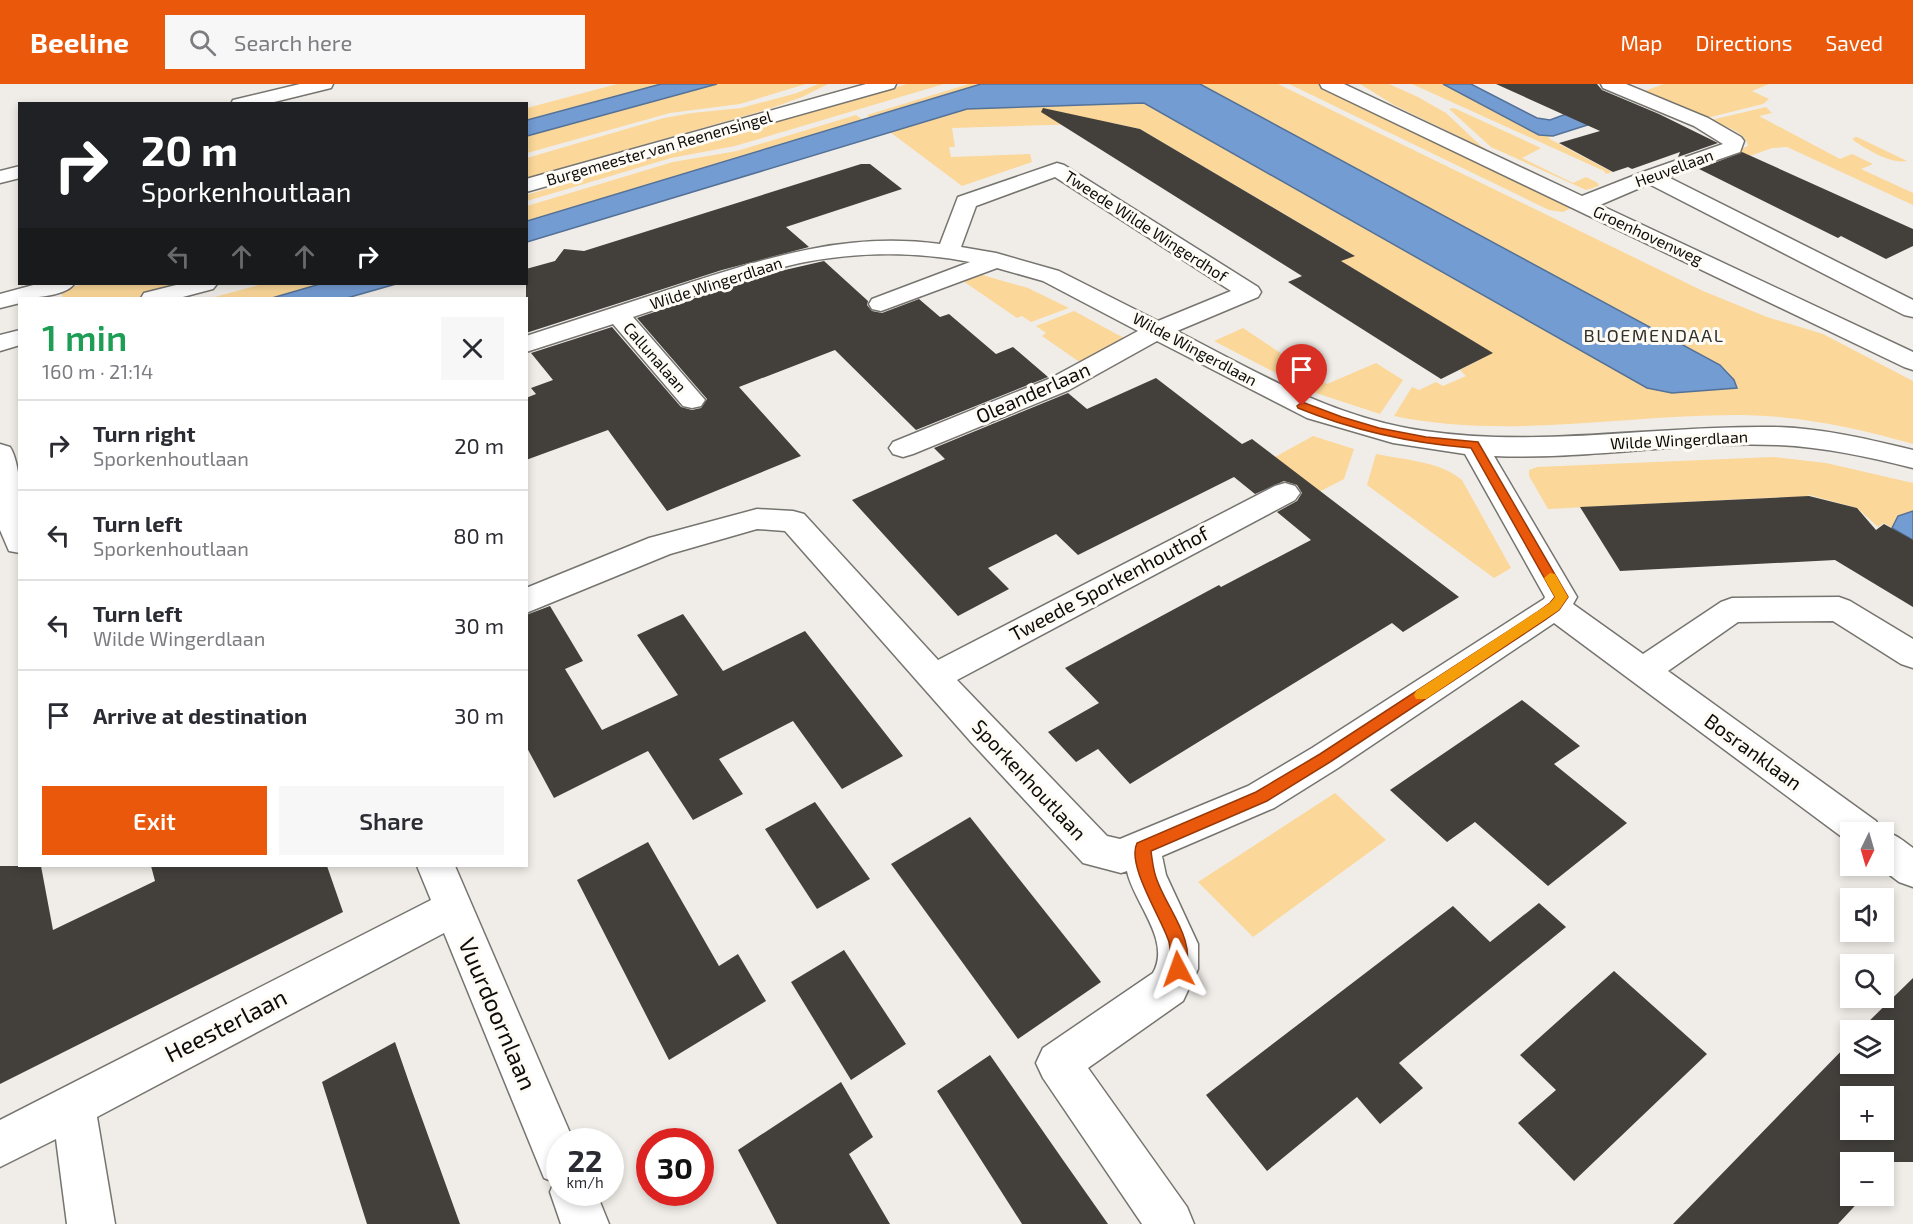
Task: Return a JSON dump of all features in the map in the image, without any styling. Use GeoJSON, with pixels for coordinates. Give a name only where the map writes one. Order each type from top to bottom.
{"type":"FeatureCollection","features":[{"type":"Feature","properties":{"kind":"street"},"geometry":{"type":"LineString","coordinates":[[248,102],[324,84]]}},
{"type":"Feature","properties":{"kind":"street","name":"Burgemeester van Reenensingel"},"geometry":{"type":"LineString","coordinates":[[791,110],[837,84]]}},
{"type":"Feature","properties":{"kind":"street","name":"Burgemeester van Reenensingel"},"geometry":{"type":"LineString","coordinates":[[528,185],[887,84]]}},
{"type":"Feature","properties":{"kind":"street","name":"Groenhovenweg"},"geometry":{"type":"LineString","coordinates":[[1329,84],[1913,362]]}},
{"type":"Feature","properties":{"kind":"street","name":"Groenhovenweg"},"geometry":{"type":"LineString","coordinates":[[1348,84],[1383,108]]}},
{"type":"Feature","properties":{"kind":"street","name":"Heuvellaan"},"geometry":{"type":"LineString","coordinates":[[1583,204],[1650,176],[1733,148],[1734,141],[1701,122],[1610,84]]}},
{"type":"Feature","properties":{"kind":"street","name":"Tweede Wilde Wingerdhof"},"geometry":{"type":"LineString","coordinates":[[948,252],[966,202],[1057,169],[1250,292],[1159,330]]}},
{"type":"Feature","properties":{"kind":"street"},"geometry":{"type":"LineString","coordinates":[[0,177],[18,172]]}},
{"type":"Feature","properties":{"kind":"street"},"geometry":{"type":"LineString","coordinates":[[1650,176],[1913,310]]}},
{"type":"Feature","properties":{"kind":"street","name":"Wilde Wingerdlaan"},"geometry":{"type":"LineString","coordinates":[[528,344],[766,266],[813,254],[884,248],[948,252],[996,260],[1051,276],[1302,406],[1338,420],[1426,441],[1474,445],[1536,446],[1757,436],[1820,440],[1913,459]]}},
{"type":"Feature","properties":{"kind":"street"},"geometry":{"type":"LineString","coordinates":[[881,304],[996,260]]}},
{"type":"Feature","properties":{"kind":"street"},"geometry":{"type":"LineString","coordinates":[[0,301],[58,285]]}},
{"type":"Feature","properties":{"kind":"street"},"geometry":{"type":"LineString","coordinates":[[157,297],[200,285]]}},
{"type":"Feature","properties":{"kind":"street","name":"Callunalaan"},"geometry":{"type":"LineString","coordinates":[[617,314],[692,400]]}},
{"type":"Feature","properties":{"kind":"street","name":"Oleanderlaan"},"geometry":{"type":"LineString","coordinates":[[903,448],[1060,384],[1159,330]]}},
{"type":"Feature","properties":{"kind":"street"},"geometry":{"type":"LineString","coordinates":[[0,343],[18,338]]}},
{"type":"Feature","properties":{"kind":"street"},"geometry":{"type":"LineString","coordinates":[[1474,445],[1562,597],[1555,607]]}},
{"type":"Feature","properties":{"kind":"street"},"geometry":{"type":"LineString","coordinates":[[0,453],[9,511],[18,537]]}},
{"type":"Feature","properties":{"kind":"street","name":"Tweede Sporkenhouthof"},"geometry":{"type":"LineString","coordinates":[[934,676],[1285,493]]}},
{"type":"Feature","properties":{"kind":"street","name":"Sporkenhoutlaan"},"geometry":{"type":"LineString","coordinates":[[528,600],[660,546],[756,519],[793,521],[1096,851],[1121,856],[1261,797],[1325,758],[1555,607]]}},
{"type":"Feature","properties":{"kind":"street","name":"Bosranklaan"},"geometry":{"type":"LineString","coordinates":[[1555,607],[1849,822]]}},
{"type":"Feature","properties":{"kind":"street"},"geometry":{"type":"LineString","coordinates":[[1643,671],[1732,610],[1839,609],[1913,655]]}},
{"type":"Feature","properties":{"kind":"street"},"geometry":{"type":"LineString","coordinates":[[1142,848],[1147,875],[1178,944],[1178,969],[1168,987],[1058,1063],[1170,1224]]}},
{"type":"Feature","properties":{"kind":"street"},"geometry":{"type":"LineString","coordinates":[[1894,856],[1913,870]]}},
{"type":"Feature","properties":{"kind":"street","name":"Vuurdoornlaan"},"geometry":{"type":"LineString","coordinates":[[436,867],[546,1129]]}},
{"type":"Feature","properties":{"kind":"street","name":"Heesterlaan"},"geometry":{"type":"LineString","coordinates":[[0,1144],[453,908]]}},
{"type":"Feature","properties":{"kind":"street"},"geometry":{"type":"LineString","coordinates":[[73,1105],[91,1224]]}},
{"type":"Feature","properties":{"kind":"street"},"geometry":{"type":"LineString","coordinates":[[578,1206],[585,1224]]}},
{"type":"Feature","properties":{"kind":"shaded area"},"geometry":{"type":"Polygon","coordinates":[[[617,84],[661,84],[528,120],[528,108],[617,84]]]}},
{"type":"Feature","properties":{"kind":"shaded area"},"geometry":{"type":"Polygon","coordinates":[[[717,84],[806,84],[740,104],[670,113],[528,153],[528,135],[717,84]]]}},
{"type":"Feature","properties":{"kind":"shaded area"},"geometry":{"type":"Polygon","coordinates":[[[818,84],[828,84],[802,97],[766,110],[528,178],[528,158],[664,118],[741,108],[797,93],[818,84]]]}},
{"type":"Feature","properties":{"kind":"shaded area"},"geometry":{"type":"Polygon","coordinates":[[[907,84],[944,84],[735,146],[671,158],[528,201],[528,194],[907,84]]]}},
{"type":"Feature","properties":{"kind":"shaded area"},"geometry":{"type":"Polygon","coordinates":[[[969,84],[981,84],[870,118],[867,115],[969,84]]]}},
{"type":"Feature","properties":{"kind":"shaded area"},"geometry":{"type":"Polygon","coordinates":[[[1200,84],[1278,84],[1703,291],[1767,317],[1823,334],[1913,381],[1913,444],[1829,424],[1764,416],[1699,416],[1568,424],[1481,426],[1437,423],[1394,416],[1412,387],[1419,390],[1436,382],[1443,386],[1466,376],[1460,370],[1492,353],[1341,261],[1354,255],[1140,129],[1113,123],[952,128],[955,147],[949,147],[951,157],[1030,154],[1032,162],[962,186],[890,132],[967,109],[1144,103],[1579,349],[1672,393],[1737,388],[1728,372],[1720,365],[1200,84]]]}},
{"type":"Feature","properties":{"kind":"shaded area"},"geometry":{"type":"Polygon","coordinates":[[[1289,84],[1318,84],[1573,207],[1563,212],[1549,210],[1289,84]]]}},
{"type":"Feature","properties":{"kind":"shaded area"},"geometry":{"type":"Polygon","coordinates":[[[1360,84],[1389,84],[1418,97],[1446,113],[1481,146],[1493,153],[1394,105],[1360,84]]]}},
{"type":"Feature","properties":{"kind":"shaded area"},"geometry":{"type":"Polygon","coordinates":[[[1412,84],[1443,84],[1539,135],[1553,136],[1548,138],[1612,172],[1606,174],[1604,171],[1412,84]]]}},
{"type":"Feature","properties":{"kind":"shaded area"},"geometry":{"type":"Polygon","coordinates":[[[1664,84],[1769,84],[1752,91],[1769,99],[1763,104],[1707,118],[1644,91],[1664,84]]]}},
{"type":"Feature","properties":{"kind":"shaded area"},"geometry":{"type":"Polygon","coordinates":[[[1766,107],[1772,113],[1759,116],[1840,159],[1852,154],[1873,164],[1861,169],[1913,193],[1913,205],[1787,147],[1772,148],[1733,162],[1724,157],[1748,146],[1747,141],[1734,130],[1711,120],[1766,107]]]}},
{"type":"Feature","properties":{"kind":"shaded area"},"geometry":{"type":"Polygon","coordinates":[[[1454,108],[1541,148],[1522,158],[1573,183],[1586,177],[1598,183],[1599,186],[1586,190],[1491,147],[1449,109],[1454,108]]]}},
{"type":"Feature","properties":{"kind":"shaded area"},"geometry":{"type":"Polygon","coordinates":[[[856,115],[863,120],[528,221],[528,206],[673,162],[737,151],[856,115]]]}},
{"type":"Feature","properties":{"kind":"shaded area"},"geometry":{"type":"Polygon","coordinates":[[[1857,137],[1907,161],[1879,156],[1854,141],[1853,138],[1857,137]]]}},
{"type":"Feature","properties":{"kind":"shaded area"},"geometry":{"type":"Polygon","coordinates":[[[979,274],[1028,288],[1069,308],[1031,322],[1022,316],[1017,318],[963,281],[979,274]]]}},
{"type":"Feature","properties":{"kind":"shaded area"},"geometry":{"type":"Polygon","coordinates":[[[81,285],[186,285],[142,297],[63,297],[60,289],[81,285]]]}},
{"type":"Feature","properties":{"kind":"shaded area"},"geometry":{"type":"Polygon","coordinates":[[[258,285],[317,285],[275,297],[215,297],[258,285]]]}},
{"type":"Feature","properties":{"kind":"shaded area"},"geometry":{"type":"Polygon","coordinates":[[[1074,311],[1124,338],[1081,363],[1042,336],[1046,333],[1036,326],[1074,311]]]}},
{"type":"Feature","properties":{"kind":"shaded area"},"geometry":{"type":"Polygon","coordinates":[[[1243,328],[1327,384],[1376,363],[1403,380],[1380,414],[1313,392],[1214,341],[1243,328]]]}},
{"type":"Feature","properties":{"kind":"shaded area"},"geometry":{"type":"Polygon","coordinates":[[[1313,436],[1354,449],[1344,479],[1311,496],[1266,462],[1313,436]]]}},
{"type":"Feature","properties":{"kind":"shaded area"},"geometry":{"type":"Polygon","coordinates":[[[1376,454],[1433,465],[1462,480],[1511,568],[1494,578],[1367,485],[1376,454]]]}},
{"type":"Feature","properties":{"kind":"shaded area"},"geometry":{"type":"Polygon","coordinates":[[[1773,457],[1826,463],[1913,483],[1913,511],[1898,517],[1892,528],[1884,523],[1878,527],[1857,508],[1809,495],[1796,504],[1790,504],[1784,497],[1548,509],[1529,476],[1529,470],[1537,467],[1773,457]]]}},
{"type":"Feature","properties":{"kind":"shaded area"},"geometry":{"type":"Polygon","coordinates":[[[1335,793],[1386,840],[1253,937],[1198,882],[1335,793]]]}},
{"type":"Feature","properties":{"kind":"water"},"geometry":{"type":"Polygon","coordinates":[[[661,84],[717,84],[528,136],[528,120],[661,84]]]}},
{"type":"Feature","properties":{"kind":"water"},"geometry":{"type":"Polygon","coordinates":[[[981,84],[1200,84],[1720,365],[1734,380],[1737,388],[1672,393],[1647,388],[1144,103],[967,109],[528,242],[528,221],[981,84]]]}},
{"type":"Feature","properties":{"kind":"water"},"geometry":{"type":"Polygon","coordinates":[[[1443,84],[1471,84],[1537,118],[1550,120],[1601,101],[1625,113],[1553,136],[1539,135],[1443,84]]]}},
{"type":"Feature","properties":{"kind":"water"},"geometry":{"type":"Polygon","coordinates":[[[317,285],[392,285],[350,297],[275,297],[317,285]]]}},
{"type":"Feature","properties":{"kind":"water"},"geometry":{"type":"Polygon","coordinates":[[[1913,511],[1913,540],[1892,528],[1898,516],[1913,511]]]}},
{"type":"Feature","properties":{"kind":"building"},"geometry":{"type":"Polygon","coordinates":[[[1496,84],[1597,84],[1602,90],[1659,114],[1718,143],[1678,157],[1680,152],[1632,169],[1628,167],[1613,172],[1559,143],[1600,131],[1496,84]]]}},
{"type":"Feature","properties":{"kind":"building"},"geometry":{"type":"Polygon","coordinates":[[[1043,108],[1140,129],[1355,256],[1341,261],[1493,353],[1441,379],[1288,282],[1302,276],[1041,112],[1043,108]]]}},
{"type":"Feature","properties":{"kind":"building"},"geometry":{"type":"Polygon","coordinates":[[[1742,152],[1913,229],[1913,246],[1886,259],[1841,236],[1838,238],[1699,169],[1742,152]]]}},
{"type":"Feature","properties":{"kind":"building"},"geometry":{"type":"Polygon","coordinates":[[[861,164],[870,164],[902,189],[786,227],[809,247],[722,270],[528,332],[526,285],[528,285],[528,268],[555,261],[564,249],[584,251],[861,164]]]}},
{"type":"Feature","properties":{"kind":"building"},"geometry":{"type":"Polygon","coordinates":[[[824,261],[868,301],[867,305],[872,311],[882,313],[919,299],[940,317],[949,314],[996,354],[1013,347],[1048,377],[916,430],[835,350],[739,387],[801,456],[667,511],[608,430],[528,459],[528,397],[536,394],[531,388],[553,380],[531,353],[612,327],[681,407],[692,410],[701,408],[707,399],[637,318],[759,276],[824,261]]]}},
{"type":"Feature","properties":{"kind":"building"},"geometry":{"type":"Polygon","coordinates":[[[1156,378],[1242,444],[1252,439],[1459,597],[1403,632],[1392,623],[1130,784],[1098,749],[1076,762],[1048,732],[1099,703],[1065,668],[1219,585],[1221,587],[1311,540],[1277,512],[1297,501],[1302,493],[1297,485],[1284,481],[1255,494],[1234,477],[1078,555],[1056,534],[988,568],[1009,589],[958,616],[852,500],[945,459],[934,448],[1068,393],[1087,409],[1156,378]]]}},
{"type":"Feature","properties":{"kind":"building"},"geometry":{"type":"Polygon","coordinates":[[[1809,496],[1857,508],[1876,530],[1884,524],[1913,540],[1913,607],[1835,560],[1620,571],[1580,507],[1809,496]]]}},
{"type":"Feature","properties":{"kind":"building"},"geometry":{"type":"Polygon","coordinates":[[[550,606],[583,661],[565,669],[602,730],[678,695],[637,635],[683,614],[723,671],[805,631],[903,756],[842,789],[793,721],[719,759],[743,794],[693,820],[648,751],[554,798],[528,750],[528,614],[550,606]]]}},
{"type":"Feature","properties":{"kind":"building"},"geometry":{"type":"Polygon","coordinates":[[[1522,700],[1580,746],[1554,764],[1627,823],[1548,886],[1475,822],[1447,842],[1390,790],[1522,700]]]}},
{"type":"Feature","properties":{"kind":"building"},"geometry":{"type":"Polygon","coordinates":[[[815,802],[870,879],[817,909],[765,829],[815,802]]]}},
{"type":"Feature","properties":{"kind":"building"},"geometry":{"type":"Polygon","coordinates":[[[970,817],[1101,982],[1018,1039],[891,864],[970,817]]]}},
{"type":"Feature","properties":{"kind":"building"},"geometry":{"type":"Polygon","coordinates":[[[648,842],[719,966],[738,954],[766,1001],[669,1060],[577,880],[648,842]]]}},
{"type":"Feature","properties":{"kind":"building"},"geometry":{"type":"Polygon","coordinates":[[[0,866],[41,867],[53,930],[155,881],[151,867],[327,867],[343,912],[0,1084],[0,866]]]}},
{"type":"Feature","properties":{"kind":"building"},"geometry":{"type":"Polygon","coordinates":[[[1539,903],[1566,927],[1399,1063],[1423,1088],[1380,1124],[1357,1097],[1267,1171],[1206,1095],[1453,906],[1490,942],[1539,903]]]}},
{"type":"Feature","properties":{"kind":"building"},"geometry":{"type":"Polygon","coordinates":[[[844,950],[906,1044],[851,1080],[791,982],[844,950]]]}},
{"type":"Feature","properties":{"kind":"building"},"geometry":{"type":"Polygon","coordinates":[[[1614,971],[1707,1054],[1574,1181],[1518,1123],[1556,1090],[1520,1055],[1614,971]]]}},
{"type":"Feature","properties":{"kind":"building"},"geometry":{"type":"Polygon","coordinates":[[[1913,978],[1913,1162],[1894,1162],[1894,1152],[1840,1152],[1840,1206],[1855,1206],[1838,1224],[1673,1224],[1840,1052],[1840,1074],[1894,1074],[1894,1020],[1870,1020],[1882,1008],[1894,1008],[1894,997],[1913,978]]]}},
{"type":"Feature","properties":{"kind":"building"},"geometry":{"type":"Polygon","coordinates":[[[395,1042],[460,1224],[367,1224],[322,1082],[395,1042]]]}},
{"type":"Feature","properties":{"kind":"building"},"geometry":{"type":"Polygon","coordinates":[[[990,1055],[1108,1224],[1022,1224],[937,1091],[990,1055]]]}},
{"type":"Feature","properties":{"kind":"building"},"geometry":{"type":"Polygon","coordinates":[[[841,1082],[873,1137],[849,1154],[890,1224],[777,1224],[738,1150],[841,1082]]]}},
{"type":"Feature","properties":{"kind":"slow traffic"},"geometry":{"type":"LineString","coordinates":[[1421,695],[1555,607],[1562,597],[1550,578]]}},
{"type":"Feature","properties":{"kind":"district","name":"BLOEMENDAAL"},"geometry":{"type":"Point","coordinates":[1654,336]}},
{"type":"Feature","properties":{"kind":"route"},"geometry":{"type":"LineString","coordinates":[[1178,969],[1178,944],[1147,875],[1142,848],[1261,797],[1325,758],[1540,617],[1555,607],[1562,597],[1474,445],[1426,441],[1379,431],[1338,420],[1302,406]]}}]}
